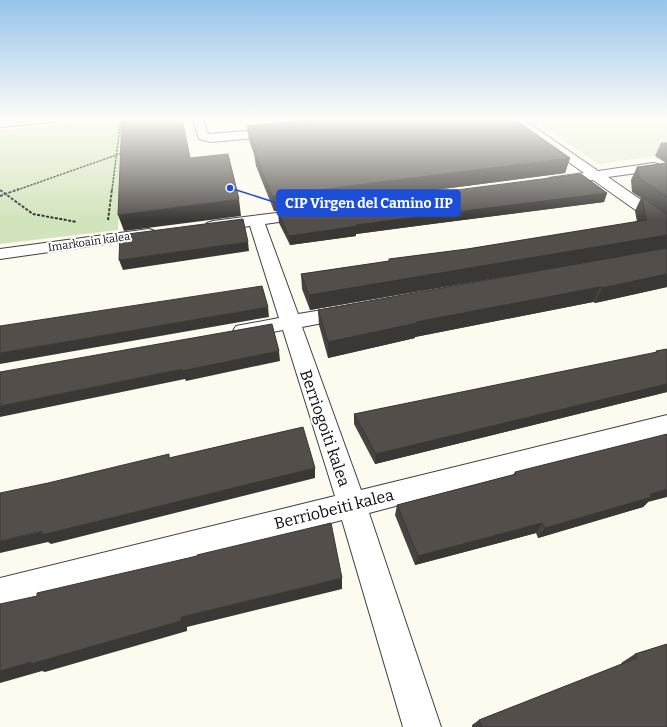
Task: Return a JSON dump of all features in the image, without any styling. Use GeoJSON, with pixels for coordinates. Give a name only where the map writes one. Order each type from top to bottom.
{"type":"FeatureCollection","features":[{"type":"Feature","properties":{"kind":"street"},"geometry":{"type":"LineString","coordinates":[[566,153],[667,222]]}},
{"type":"Feature","properties":{"kind":"street"},"geometry":{"type":"LineString","coordinates":[[541,182],[601,177],[653,167]]}},
{"type":"Feature","properties":{"kind":"street"},"geometry":{"type":"LineString","coordinates":[[601,177],[667,225]]}},
{"type":"Feature","properties":{"kind":"street"},"geometry":{"type":"LineString","coordinates":[[195,228],[319,212]]}},
{"type":"Feature","properties":{"kind":"street","name":"Berriogoiti kalea"},"geometry":{"type":"LineString","coordinates":[[256,221],[352,505],[422,727]]}},
{"type":"Feature","properties":{"kind":"street","name":"Imarkoain kalea"},"geometry":{"type":"LineString","coordinates":[[0,254],[165,232]]}},
{"type":"Feature","properties":{"kind":"street"},"geometry":{"type":"LineString","coordinates":[[227,334],[368,309]]}},
{"type":"Feature","properties":{"kind":"street","name":"Berriobeiti kalea"},"geometry":{"type":"LineString","coordinates":[[0,594],[667,425]]}},
{"type":"Feature","properties":{"kind":"path"},"geometry":{"type":"LineString","coordinates":[[0,196],[122,153]]}},
{"type":"Feature","properties":{"kind":"path"},"geometry":{"type":"LineString","coordinates":[[116,155],[107,228],[118,230],[119,238]]}},
{"type":"Feature","properties":{"kind":"path"},"geometry":{"type":"LineString","coordinates":[[0,190],[33,214],[77,222]]}},
{"type":"Feature","properties":{"kind":"green space"},"geometry":{"type":"Polygon","coordinates":[[[0,153],[121,153],[118,230],[0,244],[0,153]]]}},
{"type":"Feature","properties":{"kind":"green space"},"geometry":{"type":"Polygon","coordinates":[[[582,153],[667,153],[667,163],[655,156],[598,164],[582,153]]]}},
{"type":"Feature","properties":{"kind":"building"},"geometry":{"type":"Polygon","coordinates":[[[121,153],[189,153],[190,158],[228,154],[239,199],[118,215],[121,153]]]}},
{"type":"Feature","properties":{"kind":"building"},"geometry":{"type":"Polygon","coordinates":[[[255,153],[563,153],[570,158],[272,196],[255,153]]]}},
{"type":"Feature","properties":{"kind":"building"},"geometry":{"type":"Polygon","coordinates":[[[667,163],[667,197],[639,178],[637,167],[667,163]]]}},
{"type":"Feature","properties":{"kind":"building"},"geometry":{"type":"Polygon","coordinates":[[[581,174],[607,193],[356,225],[357,226],[289,236],[278,213],[581,174]]]}},
{"type":"Feature","properties":{"kind":"building"},"geometry":{"type":"Polygon","coordinates":[[[642,197],[667,214],[667,235],[309,295],[301,274],[389,261],[389,259],[467,249],[646,220],[642,197]]]}},
{"type":"Feature","properties":{"kind":"building"},"geometry":{"type":"Polygon","coordinates":[[[243,219],[248,242],[119,260],[120,235],[243,219]]]}},
{"type":"Feature","properties":{"kind":"building"},"geometry":{"type":"Polygon","coordinates":[[[667,248],[667,274],[602,288],[600,287],[416,322],[417,323],[328,342],[318,310],[667,248]]]}},
{"type":"Feature","properties":{"kind":"building"},"geometry":{"type":"Polygon","coordinates":[[[262,286],[268,307],[0,353],[0,326],[262,286]]]}},
{"type":"Feature","properties":{"kind":"building"},"geometry":{"type":"Polygon","coordinates":[[[272,324],[279,351],[0,406],[0,372],[272,324]]]}},
{"type":"Feature","properties":{"kind":"building"},"geometry":{"type":"Polygon","coordinates":[[[667,349],[667,384],[376,454],[354,414],[657,352],[656,351],[667,349]]]}},
{"type":"Feature","properties":{"kind":"building"},"geometry":{"type":"Polygon","coordinates":[[[303,427],[315,468],[42,535],[42,531],[0,541],[0,493],[169,454],[169,458],[303,427]]]}},
{"type":"Feature","properties":{"kind":"building"},"geometry":{"type":"Polygon","coordinates":[[[667,434],[667,489],[650,494],[652,497],[545,528],[542,523],[418,556],[397,505],[516,474],[515,472],[667,434]]]}},
{"type":"Feature","properties":{"kind":"building"},"geometry":{"type":"Polygon","coordinates":[[[331,523],[342,578],[181,617],[181,621],[31,664],[31,662],[0,671],[0,604],[37,596],[37,593],[331,523]]]}},
{"type":"Feature","properties":{"kind":"building"},"geometry":{"type":"Polygon","coordinates":[[[667,644],[667,727],[482,727],[479,720],[637,658],[635,654],[667,644]]]}},
{"type":"Feature","properties":{"kind":"place","name":"CIP Virgen del Camino IIP"},"geometry":{"type":"Point","coordinates":[230,188]}}]}
